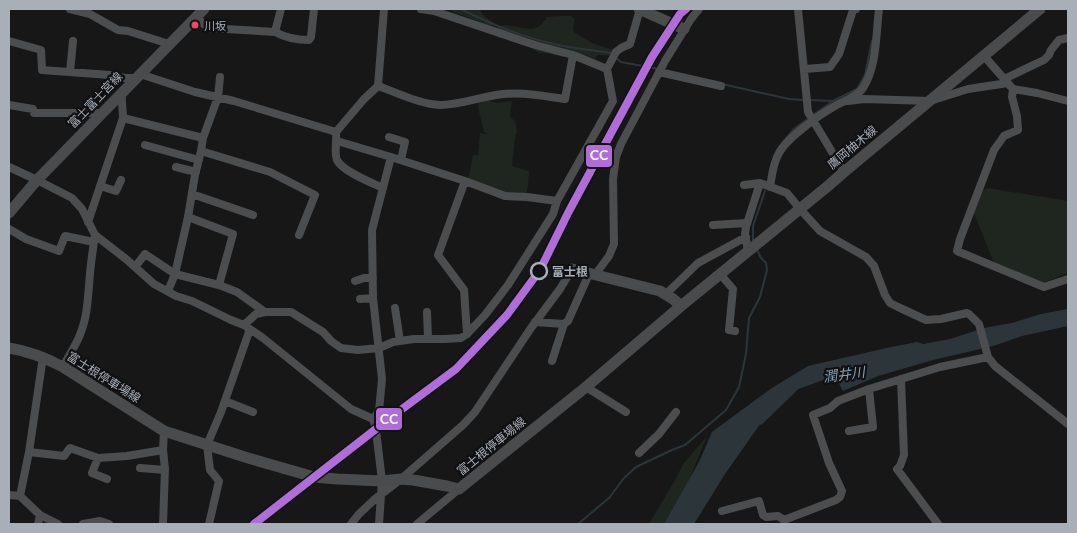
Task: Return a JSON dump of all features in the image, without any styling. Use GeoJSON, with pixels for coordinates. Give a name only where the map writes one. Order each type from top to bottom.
{"type":"FeatureCollection","features":[{"type":"Feature","properties":{"kind":"main road"},"geometry":{"type":"LineString","coordinates":[[640,9],[684,29]]}},
{"type":"Feature","properties":{"kind":"main road","name":"鷹岡柚木線"},"geometry":{"type":"LineString","coordinates":[[681,306],[1040,9]]}},
{"type":"Feature","properties":{"kind":"main road","name":"富士富士宮線"},"geometry":{"type":"LineString","coordinates":[[9,213],[37,180],[200,13]]}},
{"type":"Feature","properties":{"kind":"main road"},"geometry":{"type":"LineString","coordinates":[[572,269],[666,294],[681,306]]}},
{"type":"Feature","properties":{"kind":"main road","name":"富士根停車場線"},"geometry":{"type":"LineString","coordinates":[[9,348],[43,357],[63,367],[145,420],[164,430],[207,445],[314,477],[382,487],[401,479],[459,489],[586,387],[681,306]]}},
{"type":"Feature","properties":{"kind":"street"},"geometry":{"type":"LineString","coordinates":[[70,9],[90,14],[118,30],[128,31],[169,44]]}},
{"type":"Feature","properties":{"kind":"street"},"geometry":{"type":"LineString","coordinates":[[275,32],[280,9]]}},
{"type":"Feature","properties":{"kind":"street"},"geometry":{"type":"LineString","coordinates":[[200,13],[208,28],[275,32],[296,40],[309,40],[314,9]]}},
{"type":"Feature","properties":{"kind":"street"},"geometry":{"type":"LineString","coordinates":[[383,188],[348,171],[337,160],[336,132],[364,99],[378,86],[384,9]]}},
{"type":"Feature","properties":{"kind":"street"},"geometry":{"type":"LineString","coordinates":[[421,9],[434,11],[535,45],[609,66]]}},
{"type":"Feature","properties":{"kind":"street"},"geometry":{"type":"LineString","coordinates":[[208,524],[219,481],[210,470],[207,445],[225,401],[247,327],[256,314],[291,312],[323,332],[331,342],[341,348],[358,350],[379,348],[393,342],[414,339],[460,338],[467,334],[485,315],[508,285],[553,214],[557,201],[613,101],[609,66],[616,52],[630,44],[640,9]]}},
{"type":"Feature","properties":{"kind":"street"},"geometry":{"type":"LineString","coordinates":[[552,361],[564,324],[568,321],[592,274],[609,256],[614,244],[613,178],[616,158],[621,144],[665,61],[691,18],[699,9]]}},
{"type":"Feature","properties":{"kind":"street"},"geometry":{"type":"LineString","coordinates":[[798,9],[808,112],[844,172]]}},
{"type":"Feature","properties":{"kind":"street"},"geometry":{"type":"LineString","coordinates":[[805,69],[830,67],[839,54],[852,10],[856,9]]}},
{"type":"Feature","properties":{"kind":"street"},"geometry":{"type":"LineString","coordinates":[[770,186],[774,166],[780,151],[790,139],[829,109],[862,90],[874,56],[880,9]]}},
{"type":"Feature","properties":{"kind":"street"},"geometry":{"type":"LineString","coordinates":[[1009,84],[1044,60],[1059,40],[1068,38]]}},
{"type":"Feature","properties":{"kind":"street"},"geometry":{"type":"LineString","coordinates":[[70,72],[73,41]]}},
{"type":"Feature","properties":{"kind":"street"},"geometry":{"type":"LineString","coordinates":[[9,42],[41,50],[42,70],[125,78],[138,76],[234,101],[336,132]]}},
{"type":"Feature","properties":{"kind":"street"},"geometry":{"type":"LineString","coordinates":[[378,86],[426,103],[440,105],[509,94],[565,99],[573,55]]}},
{"type":"Feature","properties":{"kind":"street"},"geometry":{"type":"LineString","coordinates":[[984,56],[1009,84],[1017,116],[1018,130],[1004,136],[994,150],[957,251],[1044,286],[1068,279]]}},
{"type":"Feature","properties":{"kind":"street"},"geometry":{"type":"LineString","coordinates":[[659,72],[721,86]]}},
{"type":"Feature","properties":{"kind":"street"},"geometry":{"type":"LineString","coordinates":[[168,291],[175,274],[188,217],[202,138],[218,97],[220,77]]}},
{"type":"Feature","properties":{"kind":"street"},"geometry":{"type":"LineString","coordinates":[[844,102],[864,99],[930,101],[968,89],[1009,84],[1068,101]]}},
{"type":"Feature","properties":{"kind":"street"},"geometry":{"type":"LineString","coordinates":[[88,222],[122,118],[122,92]]}},
{"type":"Feature","properties":{"kind":"street"},"geometry":{"type":"LineString","coordinates":[[9,105],[33,108],[34,113],[102,113]]}},
{"type":"Feature","properties":{"kind":"street"},"geometry":{"type":"LineString","coordinates":[[122,118],[202,138]]}},
{"type":"Feature","properties":{"kind":"street"},"geometry":{"type":"LineString","coordinates":[[389,137],[405,142],[401,160]]}},
{"type":"Feature","properties":{"kind":"street"},"geometry":{"type":"LineString","coordinates":[[337,142],[401,160],[505,196],[557,201]]}},
{"type":"Feature","properties":{"kind":"street"},"geometry":{"type":"LineString","coordinates":[[145,145],[270,172],[315,195],[299,235]]}},
{"type":"Feature","properties":{"kind":"street"},"geometry":{"type":"LineString","coordinates":[[373,419],[379,411],[382,379],[373,298],[372,230],[391,157]]}},
{"type":"Feature","properties":{"kind":"street"},"geometry":{"type":"LineString","coordinates":[[9,167],[72,198],[82,209],[95,239],[87,309],[83,327],[63,367]]}},
{"type":"Feature","properties":{"kind":"street"},"geometry":{"type":"LineString","coordinates":[[176,167],[196,172]]}},
{"type":"Feature","properties":{"kind":"street"},"geometry":{"type":"LineString","coordinates":[[100,186],[116,191],[121,180]]}},
{"type":"Feature","properties":{"kind":"street"},"geometry":{"type":"LineString","coordinates":[[465,181],[438,255],[464,290],[467,334]]}},
{"type":"Feature","properties":{"kind":"street"},"geometry":{"type":"LineString","coordinates":[[752,248],[746,237],[747,223],[760,183]]}},
{"type":"Feature","properties":{"kind":"street"},"geometry":{"type":"LineString","coordinates":[[744,185],[760,183],[787,193],[820,230],[866,257],[874,266],[890,302],[926,320],[969,314],[979,324],[988,357],[995,366],[1068,424]]}},
{"type":"Feature","properties":{"kind":"street"},"geometry":{"type":"LineString","coordinates":[[192,194],[253,215]]}},
{"type":"Feature","properties":{"kind":"street"},"geometry":{"type":"LineString","coordinates":[[188,217],[233,234],[219,285]]}},
{"type":"Feature","properties":{"kind":"street"},"geometry":{"type":"LineString","coordinates":[[713,225],[747,223]]}},
{"type":"Feature","properties":{"kind":"street"},"geometry":{"type":"LineString","coordinates":[[9,229],[59,251],[65,236],[95,239],[136,267],[154,284],[247,327],[351,409],[373,419]]}},
{"type":"Feature","properties":{"kind":"street"},"geometry":{"type":"LineString","coordinates":[[666,294],[698,263],[746,237]]}},
{"type":"Feature","properties":{"kind":"street"},"geometry":{"type":"LineString","coordinates":[[136,267],[145,254],[175,274],[219,285],[237,292],[265,312]]}},
{"type":"Feature","properties":{"kind":"street"},"geometry":{"type":"LineString","coordinates":[[401,479],[463,425],[475,412],[572,269]]}},
{"type":"Feature","properties":{"kind":"street"},"geometry":{"type":"LineString","coordinates":[[720,274],[734,289],[730,330],[735,331]]}},
{"type":"Feature","properties":{"kind":"street"},"geometry":{"type":"LineString","coordinates":[[355,281],[373,278]]}},
{"type":"Feature","properties":{"kind":"street"},"geometry":{"type":"LineString","coordinates":[[360,299],[373,298]]}},
{"type":"Feature","properties":{"kind":"street"},"geometry":{"type":"LineString","coordinates":[[395,308],[400,341]]}},
{"type":"Feature","properties":{"kind":"street"},"geometry":{"type":"LineString","coordinates":[[427,312],[428,339]]}},
{"type":"Feature","properties":{"kind":"street"},"geometry":{"type":"LineString","coordinates":[[535,322],[564,324]]}},
{"type":"Feature","properties":{"kind":"street"},"geometry":{"type":"LineString","coordinates":[[20,496],[29,452],[43,357]]}},
{"type":"Feature","properties":{"kind":"street"},"geometry":{"type":"LineString","coordinates":[[722,511],[759,501],[763,515],[766,517],[778,516],[785,522],[836,500],[840,497],[842,491],[829,463],[813,415],[830,408],[838,401],[869,389],[940,367],[988,357]]}},
{"type":"Feature","properties":{"kind":"street"},"geometry":{"type":"LineString","coordinates":[[901,379],[904,454],[897,470],[938,524]]}},
{"type":"Feature","properties":{"kind":"street"},"geometry":{"type":"LineString","coordinates":[[586,387],[626,412]]}},
{"type":"Feature","properties":{"kind":"street"},"geometry":{"type":"LineString","coordinates":[[849,431],[873,427],[869,389]]}},
{"type":"Feature","properties":{"kind":"street"},"geometry":{"type":"LineString","coordinates":[[225,401],[253,412]]}},
{"type":"Feature","properties":{"kind":"street"},"geometry":{"type":"LineString","coordinates":[[639,452],[659,434],[676,412]]}},
{"type":"Feature","properties":{"kind":"street"},"geometry":{"type":"LineString","coordinates":[[373,419],[376,430],[382,487],[379,524]]}},
{"type":"Feature","properties":{"kind":"street"},"geometry":{"type":"LineString","coordinates":[[162,524],[165,470],[164,430]]}},
{"type":"Feature","properties":{"kind":"street"},"geometry":{"type":"LineString","coordinates":[[29,452],[64,456],[70,448],[98,458],[127,456],[163,450]]}},
{"type":"Feature","properties":{"kind":"street"},"geometry":{"type":"LineString","coordinates":[[98,458],[92,473],[107,478]]}},
{"type":"Feature","properties":{"kind":"street"},"geometry":{"type":"LineString","coordinates":[[140,468],[165,470]]}},
{"type":"Feature","properties":{"kind":"street"},"geometry":{"type":"LineString","coordinates":[[351,524],[382,487]]}},
{"type":"Feature","properties":{"kind":"street"},"geometry":{"type":"LineString","coordinates":[[417,524],[459,489]]}},
{"type":"Feature","properties":{"kind":"street"},"geometry":{"type":"LineString","coordinates":[[9,495],[20,496],[40,514],[58,524]]}},
{"type":"Feature","properties":{"kind":"street"},"geometry":{"type":"LineString","coordinates":[[38,524],[40,514]]}},
{"type":"Feature","properties":{"kind":"street"},"geometry":{"type":"LineString","coordinates":[[83,524],[100,521],[109,524]]}},
{"type":"Feature","properties":{"kind":"shaded area"},"geometry":{"type":"Polygon","coordinates":[[[450,9],[480,9],[483,15],[493,22],[491,26],[453,12],[450,9]]]}},
{"type":"Feature","properties":{"kind":"shaded area"},"geometry":{"type":"Polygon","coordinates":[[[571,16],[575,19],[574,32],[592,43],[610,49],[620,46],[613,56],[598,55],[594,59],[573,55],[563,57],[539,53],[534,50],[532,42],[528,38],[510,36],[503,39],[497,37],[500,33],[497,27],[502,25],[531,29],[542,24],[547,17],[571,16]]]}},
{"type":"Feature","properties":{"kind":"shaded area"},"geometry":{"type":"Polygon","coordinates":[[[486,100],[497,103],[512,101],[510,113],[511,118],[516,124],[517,131],[512,166],[529,171],[526,196],[506,194],[468,180],[473,155],[478,155],[480,133],[487,134],[484,132],[478,107],[479,103],[486,100]]]}},
{"type":"Feature","properties":{"kind":"shaded area"},"geometry":{"type":"Polygon","coordinates":[[[988,188],[1068,201],[1068,273],[1042,283],[994,263],[974,213],[983,190],[988,188]]]}},
{"type":"Feature","properties":{"kind":"shaded area"},"geometry":{"type":"Polygon","coordinates":[[[707,436],[688,483],[664,524],[649,524],[683,464],[707,436]]]}},
{"type":"Feature","properties":{"kind":"water"},"geometry":{"type":"Polygon","coordinates":[[[1068,309],[1068,326],[1022,336],[993,346],[933,360],[878,376],[843,391],[835,376],[778,396],[725,474],[694,524],[664,524],[699,462],[712,432],[772,388],[808,366],[917,342],[923,344],[950,339],[984,328],[1068,309]]]}},
{"type":"Feature","properties":{"kind":"waterway"},"geometry":{"type":"LineString","coordinates":[[461,9],[500,27],[527,36],[554,44],[611,53],[613,55]]}},
{"type":"Feature","properties":{"kind":"waterway"},"geometry":{"type":"LineString","coordinates":[[813,115],[833,101],[857,89],[865,75],[872,41]]}},
{"type":"Feature","properties":{"kind":"waterway"},"geometry":{"type":"LineString","coordinates":[[616,58],[621,62],[659,69]]}},
{"type":"Feature","properties":{"kind":"waterway"},"geometry":{"type":"LineString","coordinates":[[722,84],[789,99],[803,100]]}},
{"type":"Feature","properties":{"kind":"waterway"},"geometry":{"type":"LineString","coordinates":[[810,100],[833,101]]}},
{"type":"Feature","properties":{"kind":"waterway"},"geometry":{"type":"LineString","coordinates":[[783,142],[794,129],[809,118]]}},
{"type":"Feature","properties":{"kind":"waterway"},"geometry":{"type":"LineString","coordinates":[[753,241],[753,226],[765,191]]}},
{"type":"Feature","properties":{"kind":"waterway"},"geometry":{"type":"LineString","coordinates":[[578,524],[609,498],[624,478],[636,467],[685,445],[726,410],[739,387],[746,354],[749,318],[760,297],[767,270],[766,263],[757,250]]}},
{"type":"Feature","properties":{"kind":"waterway","name":"潤井川"},"geometry":{"type":"LineString","coordinates":[[759,419],[797,382]]}},
{"type":"Feature","properties":{"kind":"transit line","name":"CC"},"geometry":{"type":"LineString","coordinates":[[254,524],[456,369],[507,315],[540,270],[568,213],[652,57],[680,14],[686,9]]}},
{"type":"Feature","properties":{"kind":"place","name":"川坂"},"geometry":{"type":"Point","coordinates":[195,25]}},
{"type":"Feature","properties":{"kind":"place","name":"富士根"},"geometry":{"type":"Point","coordinates":[539,271]}}]}
